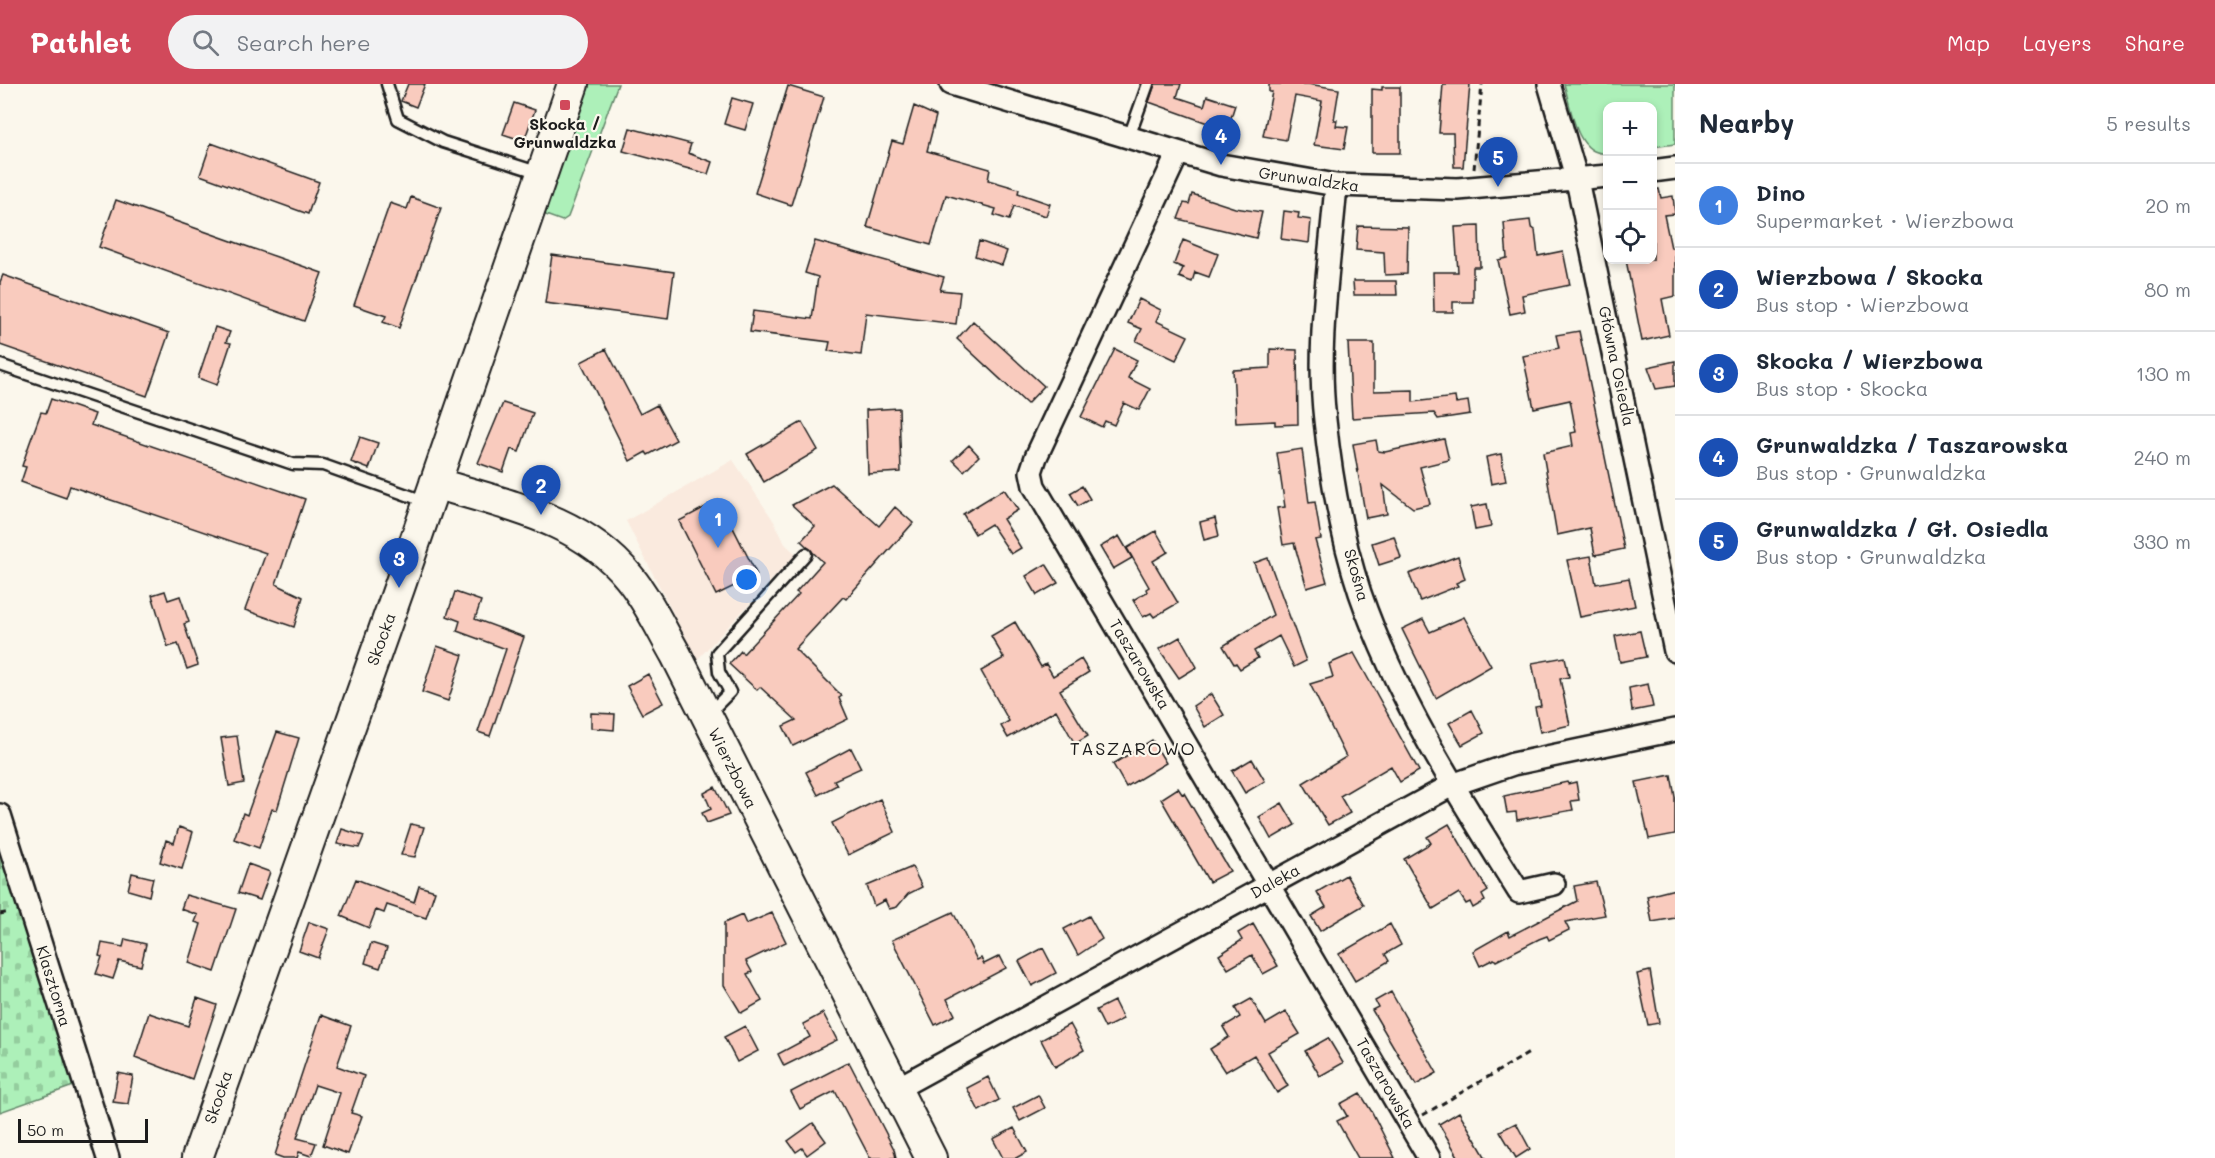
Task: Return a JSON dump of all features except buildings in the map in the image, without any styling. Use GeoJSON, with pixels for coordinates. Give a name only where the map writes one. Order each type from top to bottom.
{"type":"FeatureCollection","features":[{"type":"Feature","properties":{"kind":"street","name":"Skocka"},"geometry":{"type":"LineString","coordinates":[[197,1158],[432,493],[573,84]]}},
{"type":"Feature","properties":{"kind":"street","name":"Grunwaldzka"},"geometry":{"type":"LineString","coordinates":[[951,84],[1221,165],[1336,185],[1458,189],[1603,177]]}},
{"type":"Feature","properties":{"kind":"street","name":"Główna Osiedla"},"geometry":{"type":"LineString","coordinates":[[1549,84],[1577,180],[1675,651]]}},
{"type":"Feature","properties":{"kind":"street","name":"Taszarowska"},"geometry":{"type":"LineString","coordinates":[[1178,153],[1031,472],[1035,486],[1429,1158]]}},
{"type":"Feature","properties":{"kind":"street"},"geometry":{"type":"LineString","coordinates":[[1657,170],[1675,168]]}},
{"type":"Feature","properties":{"kind":"street","name":"Skośna"},"geometry":{"type":"LineString","coordinates":[[1336,185],[1324,345],[1325,419],[1340,513],[1360,591],[1381,646],[1452,785],[1519,892],[1554,884]]}},
{"type":"Feature","properties":{"kind":"street","name":"Wierzbowa"},"geometry":{"type":"LineString","coordinates":[[432,493],[541,515],[575,531],[597,545],[630,578],[652,611],[932,1158]]}},
{"type":"Feature","properties":{"kind":"street","name":"Daleka"},"geometry":{"type":"LineString","coordinates":[[896,1089],[1452,785],[1513,764],[1675,730]]}},
{"type":"Feature","properties":{"kind":"street","name":"Klasztorna"},"geometry":{"type":"LineString","coordinates":[[0,815],[108,1158]]}},
{"type":"Feature","properties":{"kind":"lane"},"geometry":{"type":"LineString","coordinates":[[387,84],[398,119],[443,142],[541,173]]}},
{"type":"Feature","properties":{"kind":"lane"},"geometry":{"type":"LineString","coordinates":[[1130,137],[1148,84]]}},
{"type":"Feature","properties":{"kind":"lane"},"geometry":{"type":"LineString","coordinates":[[0,365],[293,464],[323,465],[432,493]]}},
{"type":"Feature","properties":{"kind":"lane"},"geometry":{"type":"LineString","coordinates":[[706,716],[730,692],[719,672],[717,653],[806,554]]}},
{"type":"Feature","properties":{"kind":"path"},"geometry":{"type":"LineString","coordinates":[[1474,171],[1482,84]]}},
{"type":"Feature","properties":{"kind":"path"},"geometry":{"type":"LineString","coordinates":[[1409,1124],[1528,1053]]}},
{"type":"Feature","properties":{"kind":"shaded area"},"geometry":{"type":"Polygon","coordinates":[[[733,460],[775,523],[785,544],[796,554],[697,660],[626,521],[733,460]]]}},
{"type":"Feature","properties":{"kind":"green space"},"geometry":{"type":"Polygon","coordinates":[[[589,84],[618,84],[568,217],[562,221],[543,214],[589,84]]]}},
{"type":"Feature","properties":{"kind":"green space"},"geometry":{"type":"Polygon","coordinates":[[[1564,84],[1675,84],[1675,144],[1657,146],[1657,102],[1603,102],[1603,153],[1588,147],[1576,129],[1564,84]]]}},
{"type":"Feature","properties":{"kind":"green space"},"geometry":{"type":"Polygon","coordinates":[[[0,838],[79,1084],[0,1112],[0,838]]]}},
{"type":"Feature","properties":{"kind":"place","name":"Skocka / Grunwaldzka"},"geometry":{"type":"Point","coordinates":[565,105]}},
{"type":"Feature","properties":{"kind":"place","name":"Grunwaldzka / Taszarowska"},"geometry":{"type":"Point","coordinates":[1221,165]}},
{"type":"Feature","properties":{"kind":"place","name":"Grunwaldzka / Gł. Osiedla"},"geometry":{"type":"Point","coordinates":[1498,187]}},
{"type":"Feature","properties":{"kind":"place","name":"Wierzbowa / Skocka"},"geometry":{"type":"Point","coordinates":[541,515]}},
{"type":"Feature","properties":{"kind":"place","name":"Dino"},"geometry":{"type":"Point","coordinates":[718,548]}},
{"type":"Feature","properties":{"kind":"place","name":"Skocka / Wierzbowa"},"geometry":{"type":"Point","coordinates":[399,588]}},
{"type":"Feature","properties":{"kind":"district","name":"TASZAROWO"},"geometry":{"type":"Point","coordinates":[1133,749]}}]}
